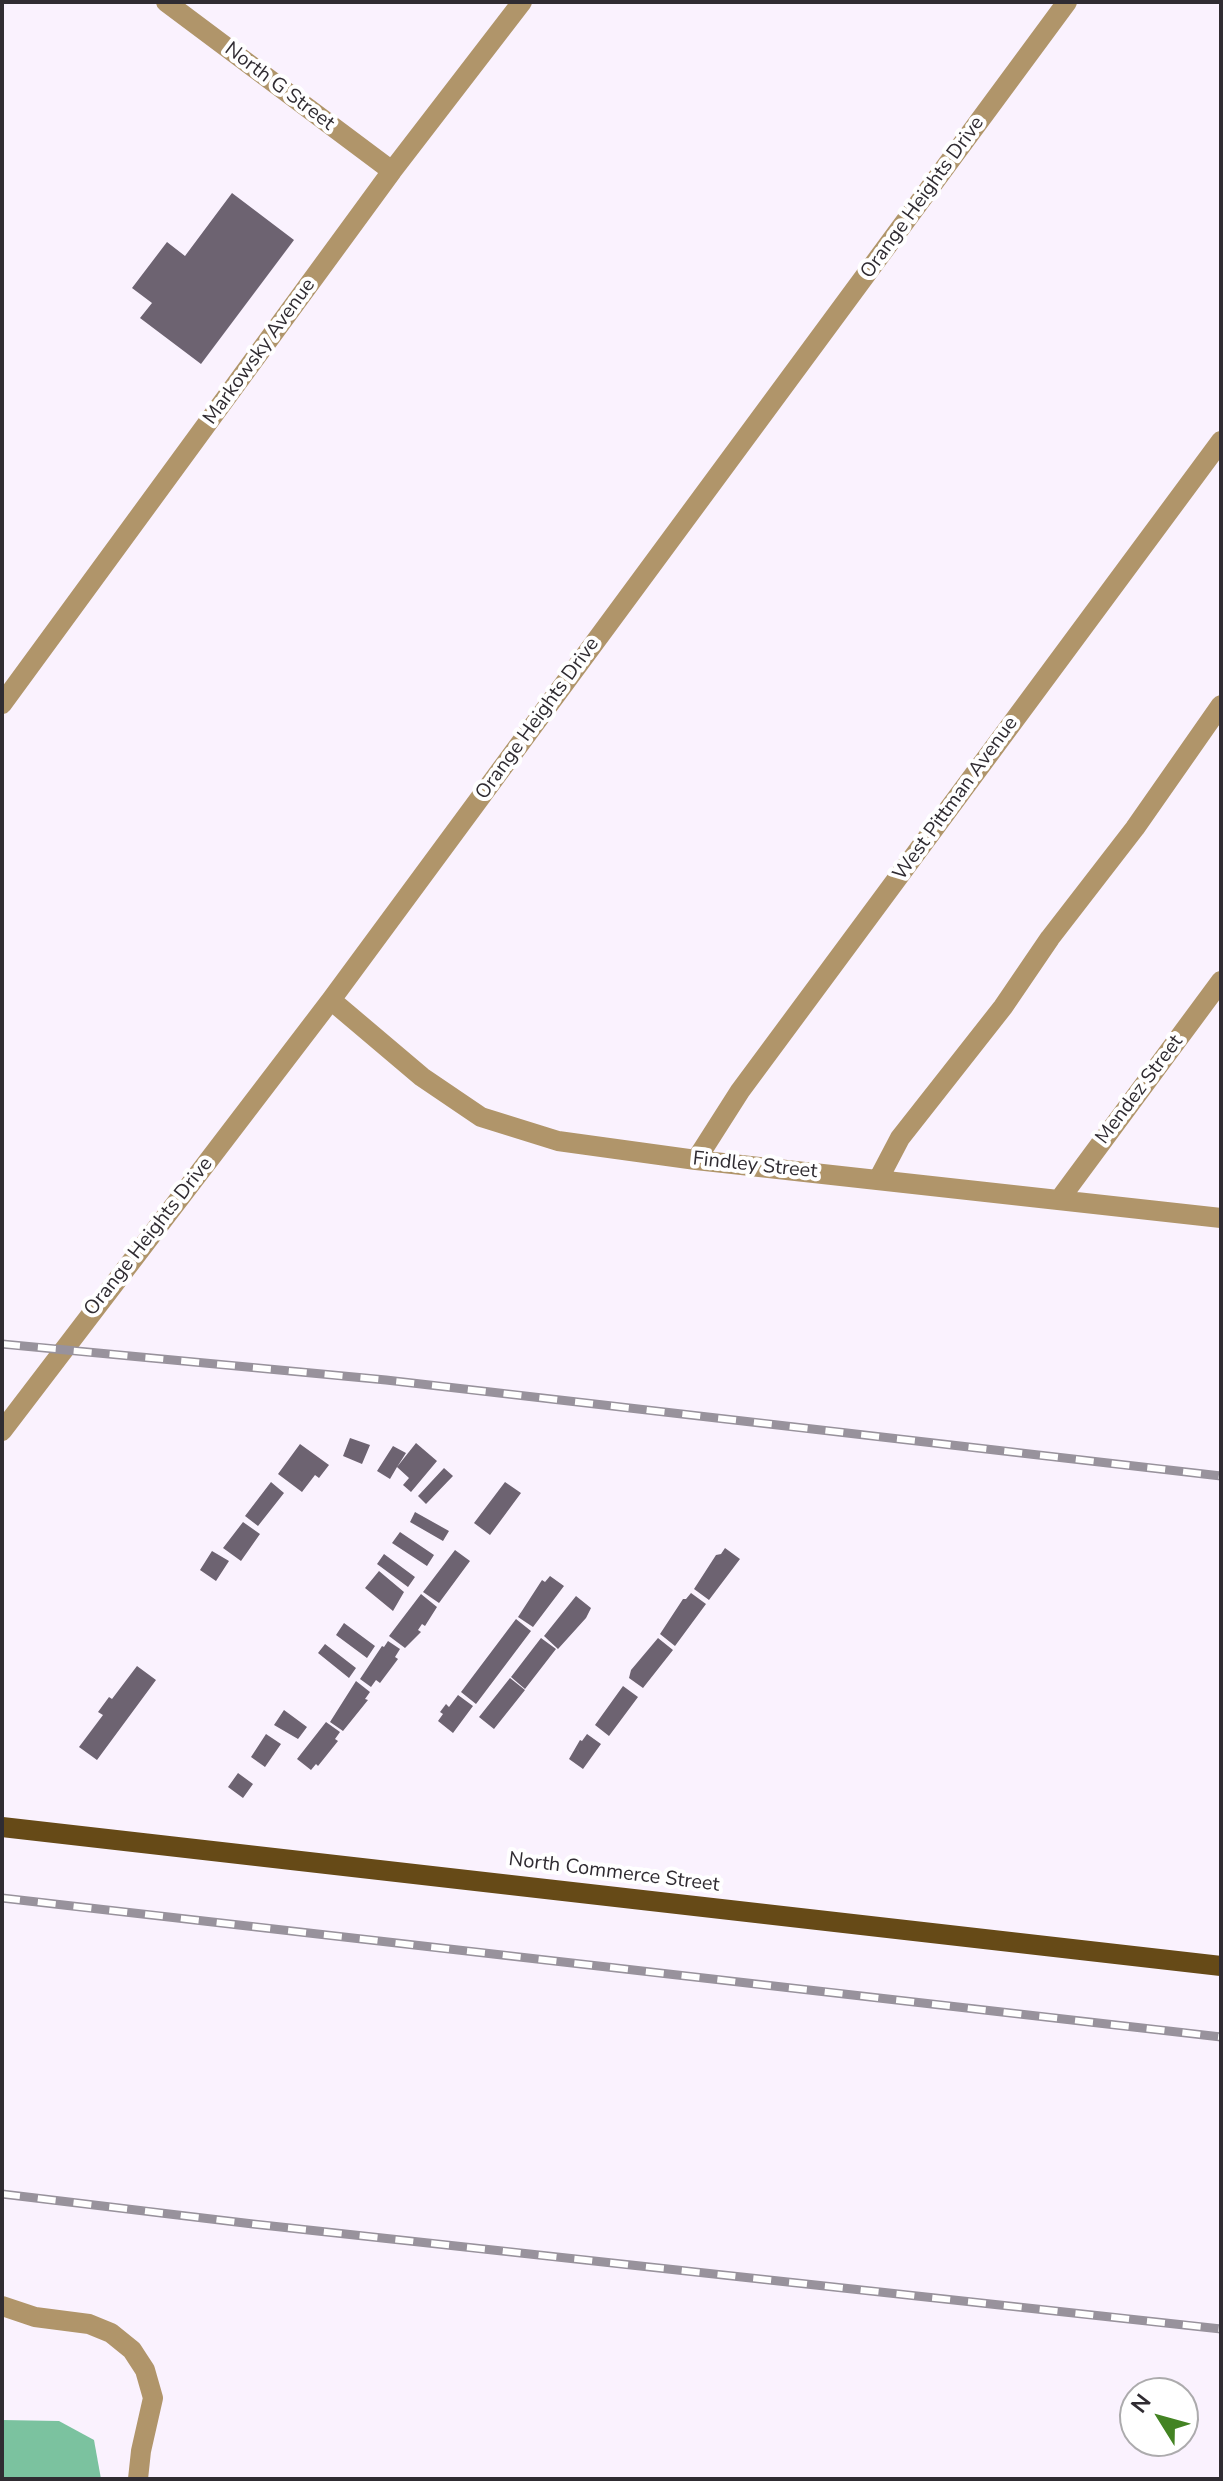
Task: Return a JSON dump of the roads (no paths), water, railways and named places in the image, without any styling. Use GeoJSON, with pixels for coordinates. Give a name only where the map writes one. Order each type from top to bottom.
{"type":"FeatureCollection","features":[{"type":"Feature","properties":{"kind":"main road","name":"North Commerce Street"},"geometry":{"type":"LineString","coordinates":[[2,1827],[1221,1966]]}},
{"type":"Feature","properties":{"kind":"street","name":"North G Street"},"geometry":{"type":"LineString","coordinates":[[166,2],[392,171]]}},
{"type":"Feature","properties":{"kind":"street","name":"Markowsky Avenue"},"geometry":{"type":"LineString","coordinates":[[2,704],[392,171],[522,2]]}},
{"type":"Feature","properties":{"kind":"street","name":"Orange Heights Drive"},"geometry":{"type":"LineString","coordinates":[[2,1431],[331,1000],[1067,2]]}},
{"type":"Feature","properties":{"kind":"street","name":"West Pittman Avenue"},"geometry":{"type":"LineString","coordinates":[[696,1160],[740,1091],[1221,441]]}},
{"type":"Feature","properties":{"kind":"street"},"geometry":{"type":"LineString","coordinates":[[878,1180],[900,1138],[1003,1007],[1221,705]]}},
{"type":"Feature","properties":{"kind":"street","name":"Mendez Street"},"geometry":{"type":"LineString","coordinates":[[1059,1200],[1221,981]]}},
{"type":"Feature","properties":{"kind":"street","name":"Findley Street"},"geometry":{"type":"LineString","coordinates":[[331,1000],[422,1077],[481,1117],[558,1141],[696,1160],[1221,1218]]}},
{"type":"Feature","properties":{"kind":"street"},"geometry":{"type":"LineString","coordinates":[[2,2306],[35,2317],[89,2324],[111,2333],[132,2350],[145,2370],[153,2398],[138,2479]]}},
{"type":"Feature","properties":{"kind":"railway"},"geometry":{"type":"LineString","coordinates":[[2,1344],[386,1380],[1221,1476]]}},
{"type":"Feature","properties":{"kind":"railway"},"geometry":{"type":"LineString","coordinates":[[2,1898],[1221,2037]]}},
{"type":"Feature","properties":{"kind":"railway"},"geometry":{"type":"LineString","coordinates":[[2,2194],[1221,2329]]}}]}
